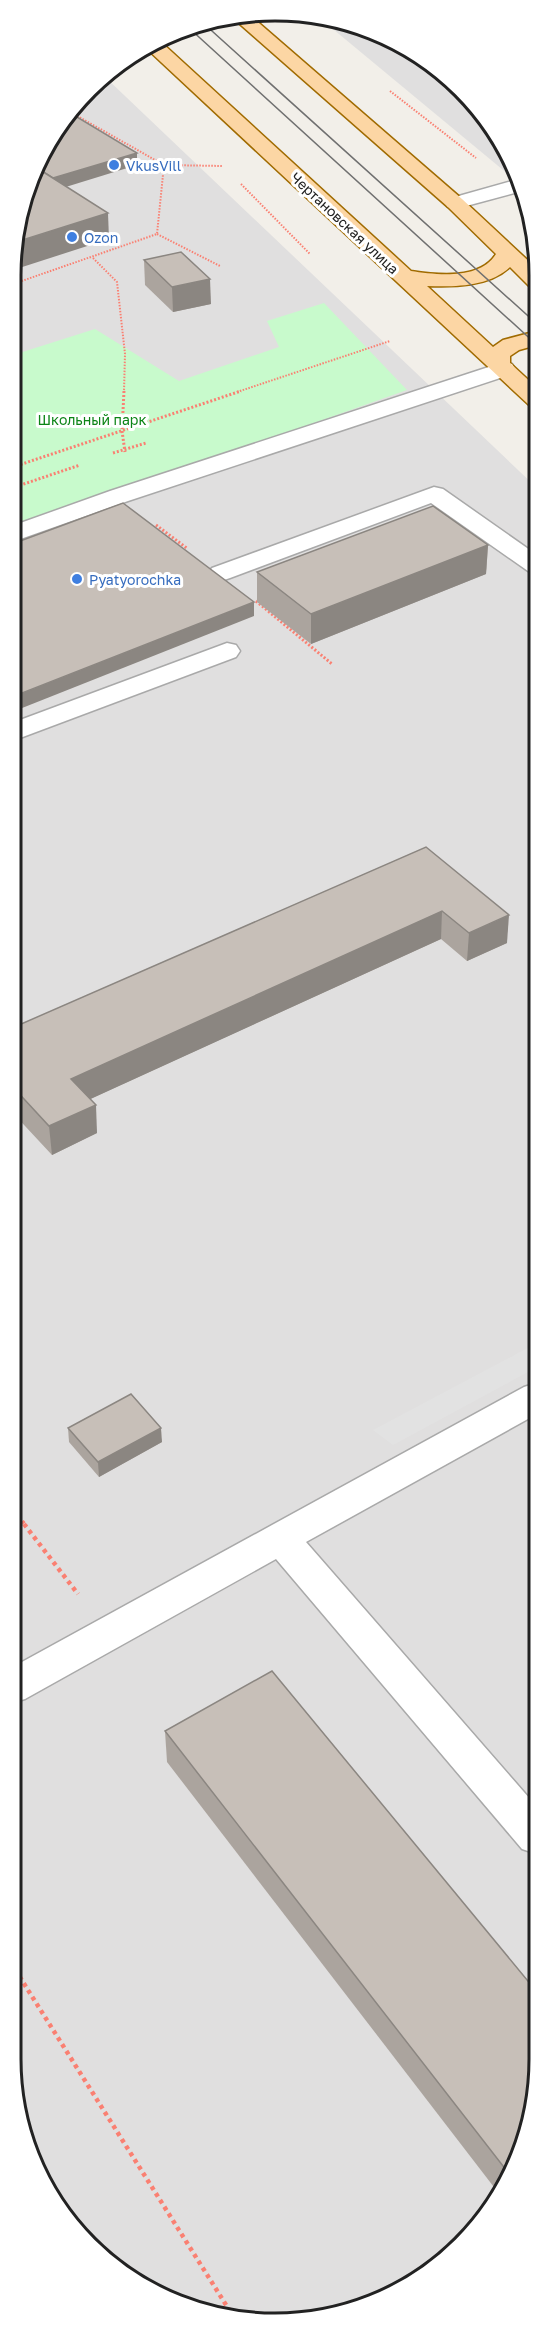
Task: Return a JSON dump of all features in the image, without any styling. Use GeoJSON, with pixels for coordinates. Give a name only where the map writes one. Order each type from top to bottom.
{"type":"FeatureCollection","features":[{"type":"Feature","properties":{"kind":"main road"},"geometry":{"type":"LineString","coordinates":[[248,23],[454,203],[529,275]]}},
{"type":"Feature","properties":{"kind":"main road","name":"Чертановская улица"},"geometry":{"type":"LineString","coordinates":[[159,49],[529,393]]}},
{"type":"Feature","properties":{"kind":"main road"},"geometry":{"type":"LineString","coordinates":[[402,276],[434,282],[464,278],[495,269],[505,262],[507,254]]}},
{"type":"Feature","properties":{"kind":"main road"},"geometry":{"type":"LineString","coordinates":[[501,367],[499,353],[511,345],[529,340]]}},
{"type":"Feature","properties":{"kind":"lane"},"geometry":{"type":"LineString","coordinates":[[454,203],[514,187]]}},
{"type":"Feature","properties":{"kind":"lane"},"geometry":{"type":"LineString","coordinates":[[21,532],[119,496],[501,367]]}},
{"type":"Feature","properties":{"kind":"lane"},"geometry":{"type":"LineString","coordinates":[[221,573],[434,494],[529,560]]}},
{"type":"Feature","properties":{"kind":"lane"},"geometry":{"type":"LineString","coordinates":[[21,730],[227,651]]}},
{"type":"Feature","properties":{"kind":"lane"},"geometry":{"type":"LineString","coordinates":[[21,1681],[529,1401]]}},
{"type":"Feature","properties":{"kind":"lane"},"geometry":{"type":"LineString","coordinates":[[280,1538],[529,1827]]}},
{"type":"Feature","properties":{"kind":"path"},"geometry":{"type":"LineString","coordinates":[[384,86],[512,182]]}},
{"type":"Feature","properties":{"kind":"path"},"geometry":{"type":"LineString","coordinates":[[77,116],[164,165],[223,166]]}},
{"type":"Feature","properties":{"kind":"path"},"geometry":{"type":"LineString","coordinates":[[157,234],[164,165]]}},
{"type":"Feature","properties":{"kind":"path"},"geometry":{"type":"LineString","coordinates":[[21,281],[157,234],[220,266]]}},
{"type":"Feature","properties":{"kind":"path"},"geometry":{"type":"LineString","coordinates":[[93,258],[117,282],[125,354],[122,431],[126,449],[119,496]]}},
{"type":"Feature","properties":{"kind":"path"},"geometry":{"type":"LineString","coordinates":[[21,464],[390,340]]}},
{"type":"Feature","properties":{"kind":"path"},"geometry":{"type":"LineString","coordinates":[[221,573],[332,664]]}},
{"type":"Feature","properties":{"kind":"path"},"geometry":{"type":"LineString","coordinates":[[21,1520],[108,1633]]}},
{"type":"Feature","properties":{"kind":"path"},"geometry":{"type":"LineString","coordinates":[[21,1979],[228,2309]]}},
{"type":"Feature","properties":{"kind":"shaded area"},"geometry":{"type":"Polygon","coordinates":[[[331,28],[372,40],[430,73],[455,95],[477,120],[508,174],[331,28]]]}},
{"type":"Feature","properties":{"kind":"shaded area"},"geometry":{"type":"Polygon","coordinates":[[[110,82],[529,480],[529,2059],[527,2092],[516,2141],[503,2171],[477,2214],[455,2239],[430,2261],[387,2287],[357,2300],[308,2311],[275,2313],[242,2311],[193,2300],[148,2279],[120,2261],[95,2239],[73,2214],[55,2186],[34,2141],[23,2092],[21,2059],[21,275],[26,225],[40,178],[73,120],[110,82]]]}},
{"type":"Feature","properties":{"kind":"shaded area"},"geometry":{"type":"Polygon","coordinates":[[[529,1347],[529,1371],[393,1445],[373,1430],[529,1347]]]}},
{"type":"Feature","properties":{"kind":"green space","name":"Школьный парк"},"geometry":{"type":"Polygon","coordinates":[[[324,303],[407,390],[21,527],[21,352],[95,329],[179,381],[279,347],[267,321],[324,303]]]}},
{"type":"Feature","properties":{"kind":"building"},"geometry":{"type":"Polygon","coordinates":[[[76,117],[137,153],[53,178],[43,172],[55,148],[76,117]]]}},
{"type":"Feature","properties":{"kind":"building"},"geometry":{"type":"Polygon","coordinates":[[[43,172],[108,213],[23,240],[34,193],[43,172]]]}},
{"type":"Feature","properties":{"kind":"building"},"geometry":{"type":"Polygon","coordinates":[[[181,252],[210,279],[172,287],[144,260],[181,252]]]}},
{"type":"Feature","properties":{"kind":"building"},"geometry":{"type":"Polygon","coordinates":[[[123,503],[254,602],[21,693],[21,541],[123,503]]]}},
{"type":"Feature","properties":{"kind":"building"},"geometry":{"type":"Polygon","coordinates":[[[433,506],[488,545],[311,614],[257,572],[433,506]]]}},
{"type":"Feature","properties":{"kind":"building"},"geometry":{"type":"Polygon","coordinates":[[[426,847],[509,915],[469,933],[442,911],[71,1079],[96,1105],[49,1126],[21,1096],[21,1024],[426,847]]]}},
{"type":"Feature","properties":{"kind":"building"},"geometry":{"type":"Polygon","coordinates":[[[131,1394],[161,1428],[98,1462],[68,1428],[131,1394]]]}},
{"type":"Feature","properties":{"kind":"building"},"geometry":{"type":"Polygon","coordinates":[[[272,1671],[529,1982],[527,2092],[516,2141],[504,2168],[165,1731],[272,1671]]]}},
{"type":"Feature","properties":{"kind":"tram line"},"geometry":{"type":"LineString","coordinates":[[210,30],[529,317]]}},
{"type":"Feature","properties":{"kind":"tram line"},"geometry":{"type":"LineString","coordinates":[[195,33],[529,338]]}},
{"type":"Feature","properties":{"kind":"place","name":"VkusVill"},"geometry":{"type":"Point","coordinates":[114,165]}},
{"type":"Feature","properties":{"kind":"place","name":"Ozon"},"geometry":{"type":"Point","coordinates":[72,237]}},
{"type":"Feature","properties":{"kind":"place","name":"Pyatyorochka"},"geometry":{"type":"Point","coordinates":[77,579]}}]}
